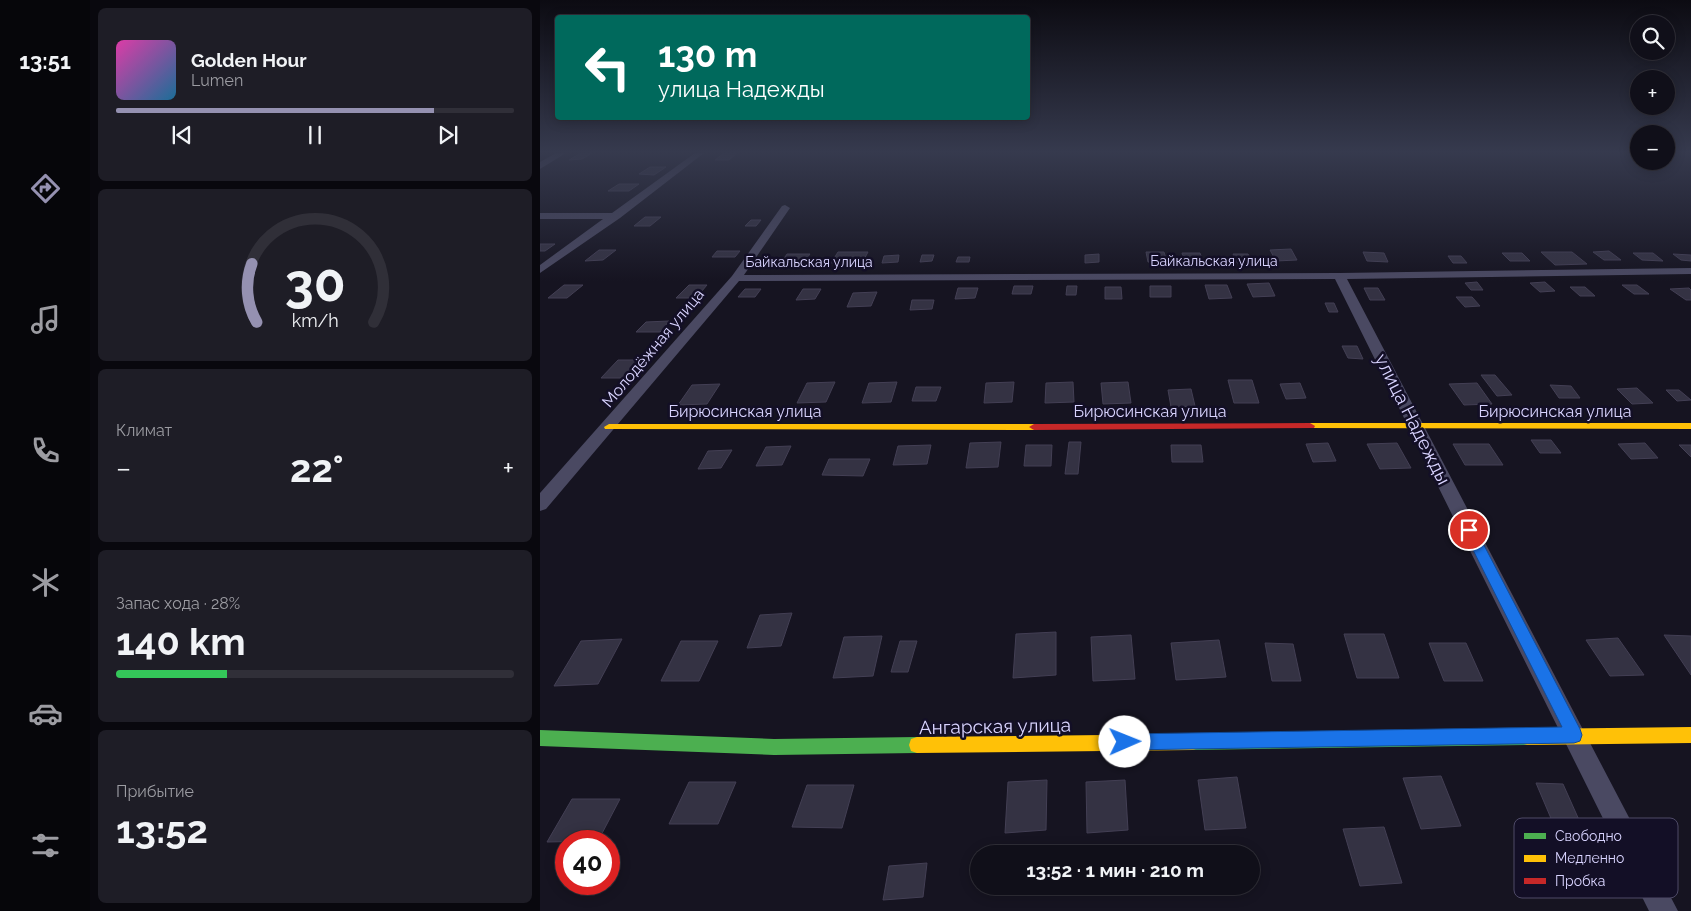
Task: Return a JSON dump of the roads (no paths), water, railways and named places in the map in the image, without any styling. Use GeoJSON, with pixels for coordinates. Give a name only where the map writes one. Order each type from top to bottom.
{"type":"FeatureCollection","features":[{"type":"Feature","properties":{"kind":"street"},"geometry":{"type":"LineString","coordinates":[[540,270],[643,196]]}},
{"type":"Feature","properties":{"kind":"street","name":"Молодёжная улица"},"geometry":{"type":"LineString","coordinates":[[540,505],[736,278],[785,208]]}},
{"type":"Feature","properties":{"kind":"street"},"geometry":{"type":"LineString","coordinates":[[540,216],[616,216]]}},
{"type":"Feature","properties":{"kind":"street","name":"Байкальская улица"},"geometry":{"type":"LineString","coordinates":[[736,278],[1339,276],[1691,271]]}},
{"type":"Feature","properties":{"kind":"street","name":"улица Надежды"},"geometry":{"type":"LineString","coordinates":[[1339,276],[1616,818]]}},
{"type":"Feature","properties":{"kind":"street","name":"Бирюсинская улица"},"geometry":{"type":"LineString","coordinates":[[609,427],[1691,426]]}},
{"type":"Feature","properties":{"kind":"street","name":"Ангарская улица"},"geometry":{"type":"LineString","coordinates":[[540,738],[774,747],[1574,735],[1691,735]]}},
{"type":"Feature","properties":{"kind":"street","name":"улица Надежды"},"geometry":{"type":"LineString","coordinates":[[1657,898],[1664,911]]}}]}
